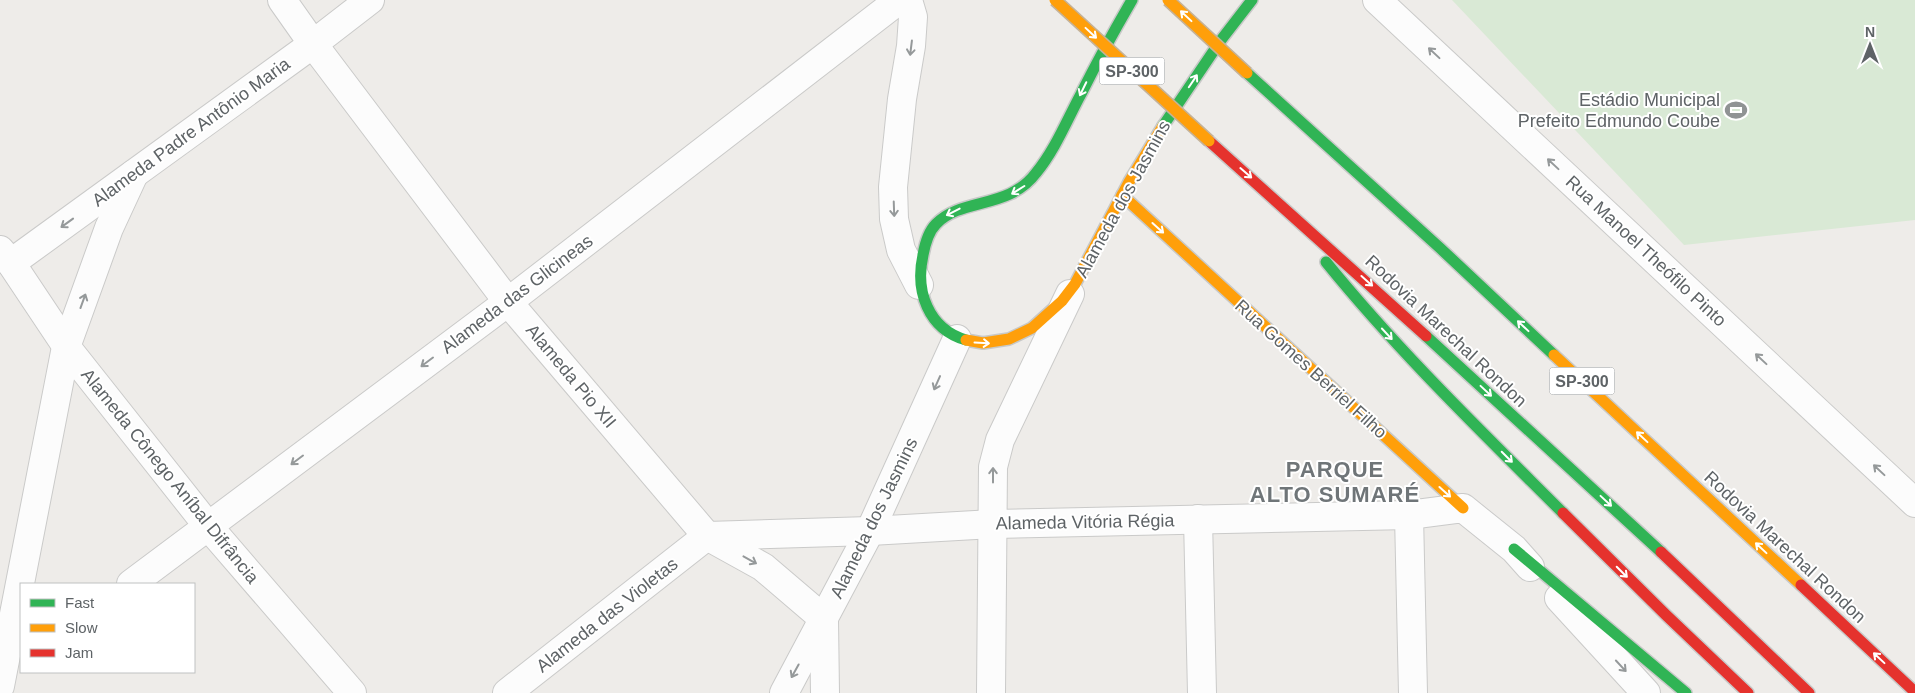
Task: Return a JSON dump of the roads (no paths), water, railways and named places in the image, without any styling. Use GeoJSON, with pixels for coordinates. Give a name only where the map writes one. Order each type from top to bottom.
{"type":"FeatureCollection","features":[{"type":"Feature","properties":{"kind":"main road","name":"Rodovia Marechal Rondon"},"geometry":{"type":"LineString","coordinates":[[1055,0],[1209,141],[1279,201],[1742,627],[1809,693]]}},
{"type":"Feature","properties":{"kind":"main road"},"geometry":{"type":"LineString","coordinates":[[957,339],[941,327],[932,316],[918,284],[921,254],[928,234],[940,220],[954,210],[1000,200],[1021,189],[1034,176],[1072,112],[1086,82],[1132,0]]}},
{"type":"Feature","properties":{"kind":"main road","name":"Rodovia Marechal Rondon"},"geometry":{"type":"LineString","coordinates":[[1168,0],[1440,248],[1915,692]]}},
{"type":"Feature","properties":{"kind":"main road","name":"Alameda dos Jasmins"},"geometry":{"type":"LineString","coordinates":[[957,339],[994,343],[1012,338],[1034,328],[1072,290],[1122,195],[1155,138],[1232,23],[1252,0]]}},
{"type":"Feature","properties":{"kind":"main road","name":"Rua Gomes Berriel Filho"},"geometry":{"type":"LineString","coordinates":[[1122,195],[1463,508]]}},
{"type":"Feature","properties":{"kind":"main road"},"geometry":{"type":"LineString","coordinates":[[1279,201],[1360,305],[1447,398],[1690,640],[1748,693]]}},
{"type":"Feature","properties":{"kind":"main road"},"geometry":{"type":"LineString","coordinates":[[1514,549],[1686,693]]}},
{"type":"Feature","properties":{"kind":"street","name":"Alameda Pio XII"},"geometry":{"type":"LineString","coordinates":[[282,0],[313,44],[508,302],[707,536],[763,567],[824,619]]}},
{"type":"Feature","properties":{"kind":"street","name":"Alameda Padre Antônio Maria"},"geometry":{"type":"LineString","coordinates":[[5,256],[134,174],[313,44],[370,0]]}},
{"type":"Feature","properties":{"kind":"street","name":"Alameda das Glicineas"},"geometry":{"type":"LineString","coordinates":[[133,583],[508,302],[899,0]]}},
{"type":"Feature","properties":{"kind":"street"},"geometry":{"type":"LineString","coordinates":[[908,0],[913,16],[893,187],[894,219],[901,250],[918,284]]}},
{"type":"Feature","properties":{"kind":"street","name":"Rua Manoel Theófilo Pinto"},"geometry":{"type":"LineString","coordinates":[[1377,0],[1915,503]]}},
{"type":"Feature","properties":{"kind":"street"},"geometry":{"type":"LineString","coordinates":[[24,583],[66,347],[109,228],[134,174]]}},
{"type":"Feature","properties":{"kind":"street","name":"Alameda Cônego Aníbal Difrância"},"geometry":{"type":"LineString","coordinates":[[5,256],[66,347],[208,526],[352,693]]}},
{"type":"Feature","properties":{"kind":"street"},"geometry":{"type":"LineString","coordinates":[[991,693],[992,467],[1000,440],[1072,290]]}},
{"type":"Feature","properties":{"kind":"street","name":"Alameda dos Jasmins"},"geometry":{"type":"LineString","coordinates":[[784,693],[870,531],[957,339]]}},
{"type":"Feature","properties":{"kind":"street","name":"Alameda Vitória Régia"},"geometry":{"type":"LineString","coordinates":[[707,536],[870,531],[993,524],[1409,515],[1463,508]]}},
{"type":"Feature","properties":{"kind":"street","name":"Rua Gomes Berriel Filho"},"geometry":{"type":"LineString","coordinates":[[1463,508],[1514,549],[1646,693]]}},
{"type":"Feature","properties":{"kind":"street"},"geometry":{"type":"LineString","coordinates":[[1409,515],[1413,693]]}},
{"type":"Feature","properties":{"kind":"street"},"geometry":{"type":"LineString","coordinates":[[1198,519],[1202,693]]}},
{"type":"Feature","properties":{"kind":"street","name":"Alameda das Violetas"},"geometry":{"type":"LineString","coordinates":[[507,693],[707,536]]}},
{"type":"Feature","properties":{"kind":"street"},"geometry":{"type":"LineString","coordinates":[[7,679],[20,606]]}},
{"type":"Feature","properties":{"kind":"street"},"geometry":{"type":"LineString","coordinates":[[824,619],[825,693]]}},
{"type":"Feature","properties":{"kind":"place","name":"Estádio Municipal Prefeito Edmundo Coube"},"geometry":{"type":"Point","coordinates":[1736,110]}},
{"type":"Feature","properties":{"kind":"district","name":"PARQUE ALTO SUMARÉ"},"geometry":{"type":"Point","coordinates":[1335,482]}}]}
